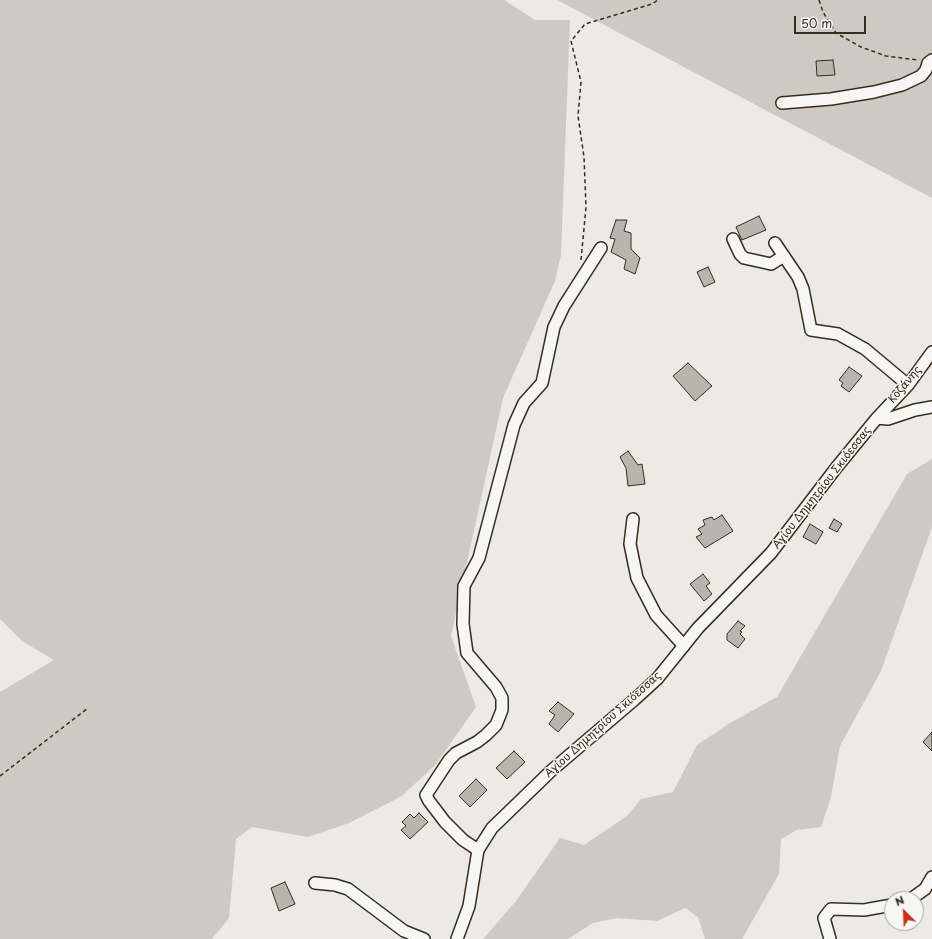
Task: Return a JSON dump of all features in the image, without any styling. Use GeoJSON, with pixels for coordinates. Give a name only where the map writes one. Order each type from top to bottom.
{"type":"FeatureCollection","features":[{"type":"Feature","properties":{"kind":"street"},"geometry":{"type":"LineString","coordinates":[[782,103],[845,97],[902,85],[921,76],[926,70],[930,61]]}},
{"type":"Feature","properties":{"kind":"street"},"geometry":{"type":"LineString","coordinates":[[733,239],[740,254],[744,258],[771,264],[784,256]]}},
{"type":"Feature","properties":{"kind":"street"},"geometry":{"type":"LineString","coordinates":[[776,243],[798,278],[803,289],[811,330],[838,334],[865,349],[908,385]]}},
{"type":"Feature","properties":{"kind":"street"},"geometry":{"type":"LineString","coordinates":[[478,850],[463,840],[445,822],[428,801],[426,795],[451,758],[486,736],[496,725],[502,710],[502,698],[496,687],[467,653],[463,624],[464,586],[479,558],[514,425],[524,403],[542,383],[554,327],[564,306],[601,248]]}},
{"type":"Feature","properties":{"kind":"street","name":"Κοζάνης"},"geometry":{"type":"LineString","coordinates":[[877,418],[908,385],[932,352]]}},
{"type":"Feature","properties":{"kind":"street"},"geometry":{"type":"LineString","coordinates":[[877,418],[888,419],[919,409],[932,407]]}},
{"type":"Feature","properties":{"kind":"street","name":"Αγίου Δημητρίου Σκιόεσσας"},"geometry":{"type":"LineString","coordinates":[[457,939],[469,906],[478,850],[492,828],[552,770],[650,686],[704,621],[743,584],[771,553],[828,478],[877,418]]}},
{"type":"Feature","properties":{"kind":"street"},"geometry":{"type":"LineString","coordinates":[[633,519],[630,544],[637,578],[656,615],[684,646]]}},
{"type":"Feature","properties":{"kind":"street"},"geometry":{"type":"LineString","coordinates":[[922,891],[932,877]]}},
{"type":"Feature","properties":{"kind":"street"},"geometry":{"type":"LineString","coordinates":[[315,883],[335,885],[348,889],[404,931],[424,939]]}},
{"type":"Feature","properties":{"kind":"street"},"geometry":{"type":"LineString","coordinates":[[830,939],[824,918],[831,909],[864,910],[884,906]]}},
{"type":"Feature","properties":{"kind":"path"},"geometry":{"type":"LineString","coordinates":[[580,264],[586,207],[584,157],[578,116],[581,82],[571,41],[585,24],[652,4],[658,0]]}},
{"type":"Feature","properties":{"kind":"path"},"geometry":{"type":"LineString","coordinates":[[819,0],[823,12],[836,33],[861,47],[886,56],[930,61]]}},
{"type":"Feature","properties":{"kind":"path"},"geometry":{"type":"LineString","coordinates":[[0,776],[88,708]]}},
{"type":"Feature","properties":{"kind":"shaded area"},"geometry":{"type":"Polygon","coordinates":[[[0,0],[504,0],[535,20],[570,20],[561,255],[555,281],[503,398],[451,636],[476,707],[436,764],[402,796],[349,823],[308,837],[252,827],[236,839],[229,918],[212,939],[0,939],[0,692],[54,660],[22,641],[0,619],[0,0]]]}},
{"type":"Feature","properties":{"kind":"shaded area"},"geometry":{"type":"Polygon","coordinates":[[[557,0],[932,0],[932,198],[557,0]]]}},
{"type":"Feature","properties":{"kind":"shaded area"},"geometry":{"type":"Polygon","coordinates":[[[932,459],[932,527],[881,671],[840,746],[831,797],[821,827],[797,830],[781,839],[779,874],[742,939],[705,939],[698,917],[685,908],[657,921],[617,918],[593,923],[568,939],[483,939],[516,901],[560,838],[584,845],[627,816],[641,799],[673,792],[697,745],[730,723],[777,697],[907,474],[932,459]]]}},
{"type":"Feature","properties":{"kind":"building"},"geometry":{"type":"Polygon","coordinates":[[[833,60],[835,75],[817,76],[816,61],[833,60]]]}},
{"type":"Feature","properties":{"kind":"building"},"geometry":{"type":"Polygon","coordinates":[[[759,216],[766,230],[742,240],[736,227],[759,216]]]}},
{"type":"Feature","properties":{"kind":"building"},"geometry":{"type":"Polygon","coordinates":[[[616,220],[627,220],[624,231],[631,233],[631,249],[640,258],[635,274],[624,269],[626,260],[611,252],[615,239],[610,238],[616,220]]]}},
{"type":"Feature","properties":{"kind":"building"},"geometry":{"type":"Polygon","coordinates":[[[708,267],[715,282],[704,287],[697,272],[708,267]]]}},
{"type":"Feature","properties":{"kind":"building"},"geometry":{"type":"Polygon","coordinates":[[[688,363],[712,386],[695,401],[673,376],[688,363]]]}},
{"type":"Feature","properties":{"kind":"building"},"geometry":{"type":"Polygon","coordinates":[[[849,367],[862,376],[849,392],[841,386],[843,383],[839,380],[849,367]]]}},
{"type":"Feature","properties":{"kind":"building"},"geometry":{"type":"Polygon","coordinates":[[[628,451],[638,465],[642,464],[645,484],[628,486],[626,468],[620,457],[628,451]]]}},
{"type":"Feature","properties":{"kind":"building"},"geometry":{"type":"Polygon","coordinates":[[[722,515],[733,531],[705,548],[696,537],[702,534],[698,529],[705,525],[703,520],[712,517],[714,520],[722,515]]]}},
{"type":"Feature","properties":{"kind":"building"},"geometry":{"type":"Polygon","coordinates":[[[834,519],[842,524],[837,532],[829,528],[834,519]]]}},
{"type":"Feature","properties":{"kind":"building"},"geometry":{"type":"Polygon","coordinates":[[[810,524],[823,532],[816,544],[803,537],[810,524]]]}},
{"type":"Feature","properties":{"kind":"building"},"geometry":{"type":"Polygon","coordinates":[[[703,574],[710,583],[706,586],[712,594],[704,601],[690,584],[703,574]]]}},
{"type":"Feature","properties":{"kind":"building"},"geometry":{"type":"Polygon","coordinates":[[[738,621],[745,626],[740,631],[742,632],[740,634],[745,639],[738,648],[727,640],[727,634],[738,621]]]}},
{"type":"Feature","properties":{"kind":"building"},"geometry":{"type":"Polygon","coordinates":[[[558,702],[574,714],[558,732],[549,724],[555,715],[549,711],[558,702]]]}},
{"type":"Feature","properties":{"kind":"building"},"geometry":{"type":"Polygon","coordinates":[[[932,732],[932,751],[923,742],[932,732]]]}},
{"type":"Feature","properties":{"kind":"building"},"geometry":{"type":"Polygon","coordinates":[[[514,751],[525,762],[507,779],[496,768],[514,751]]]}},
{"type":"Feature","properties":{"kind":"building"},"geometry":{"type":"Polygon","coordinates":[[[476,779],[487,790],[470,807],[459,796],[476,779]]]}},
{"type":"Feature","properties":{"kind":"building"},"geometry":{"type":"Polygon","coordinates":[[[419,813],[428,822],[410,839],[401,830],[406,826],[402,822],[410,814],[414,818],[419,813]]]}},
{"type":"Feature","properties":{"kind":"building"},"geometry":{"type":"Polygon","coordinates":[[[285,882],[295,904],[279,911],[271,888],[285,882]]]}}]}
